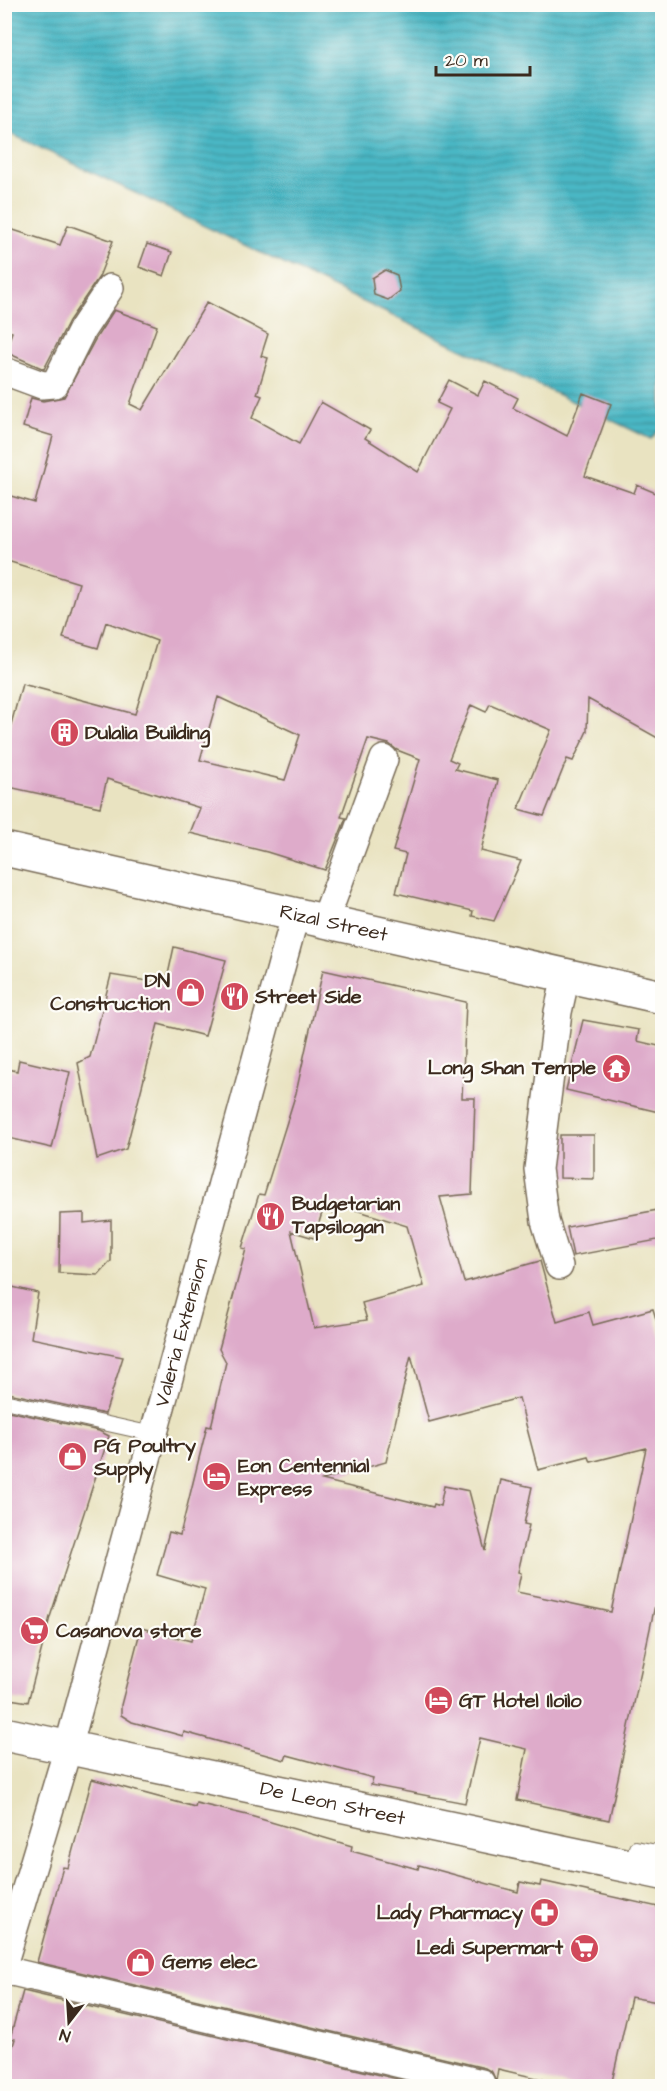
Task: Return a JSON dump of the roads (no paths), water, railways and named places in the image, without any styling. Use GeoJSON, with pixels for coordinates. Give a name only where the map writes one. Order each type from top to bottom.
{"type":"FeatureCollection","features":[{"type":"Feature","properties":{"kind":"main road","name":"Rizal Street"},"geometry":{"type":"LineString","coordinates":[[4,849],[663,997]]}},
{"type":"Feature","properties":{"kind":"main road","name":"De Leon Street"},"geometry":{"type":"LineString","coordinates":[[4,1734],[647,1870]]}},
{"type":"Feature","properties":{"kind":"street"},"geometry":{"type":"LineString","coordinates":[[4,370],[42,385],[55,384],[82,330],[110,288]]}},
{"type":"Feature","properties":{"kind":"street","name":"Valeria Extension"},"geometry":{"type":"LineString","coordinates":[[4,1962],[68,1748],[153,1434],[310,919],[384,759]]}},
{"type":"Feature","properties":{"kind":"street"},"geometry":{"type":"LineString","coordinates":[[559,1266],[545,1221],[537,1169],[558,1012],[566,976]]}},
{"type":"Feature","properties":{"kind":"street"},"geometry":{"type":"LineString","coordinates":[[4,1970],[481,2083]]}},
{"type":"Feature","properties":{"kind":"lane"},"geometry":{"type":"LineString","coordinates":[[4,1401],[153,1434]]}},
{"type":"Feature","properties":{"kind":"lane"},"geometry":{"type":"LineString","coordinates":[[647,1870],[636,1848],[663,1853]]}},
{"type":"Feature","properties":{"kind":"water"},"geometry":{"type":"Polygon","coordinates":[[[4,5],[662,5],[662,427],[651,439],[5,131],[4,5]]]}},
{"type":"Feature","properties":{"kind":"place","name":"Dulalia Building"},"geometry":{"type":"Point","coordinates":[64,733]}},
{"type":"Feature","properties":{"kind":"place","name":"DN Construction"},"geometry":{"type":"Point","coordinates":[191,992]}},
{"type":"Feature","properties":{"kind":"place","name":"Street Side"},"geometry":{"type":"Point","coordinates":[234,997]}},
{"type":"Feature","properties":{"kind":"place","name":"Long Shan Temple"},"geometry":{"type":"Point","coordinates":[617,1068]}},
{"type":"Feature","properties":{"kind":"place","name":"Budgetarian Tapsilogan"},"geometry":{"type":"Point","coordinates":[271,1216]}},
{"type":"Feature","properties":{"kind":"place","name":"PG Poultry Supply"},"geometry":{"type":"Point","coordinates":[73,1457]}},
{"type":"Feature","properties":{"kind":"place","name":"Eon Centennial Express"},"geometry":{"type":"Point","coordinates":[217,1477]}},
{"type":"Feature","properties":{"kind":"place","name":"Casanova store"},"geometry":{"type":"Point","coordinates":[35,1631]}},
{"type":"Feature","properties":{"kind":"place","name":"GT Hotel Iloilo"},"geometry":{"type":"Point","coordinates":[438,1701]}},
{"type":"Feature","properties":{"kind":"place","name":"Lady Pharmacy"},"geometry":{"type":"Point","coordinates":[544,1913]}},
{"type":"Feature","properties":{"kind":"place","name":"Ledi Supermart"},"geometry":{"type":"Point","coordinates":[584,1948]}},
{"type":"Feature","properties":{"kind":"place","name":"Gems elec"},"geometry":{"type":"Point","coordinates":[141,1962]}}]}
